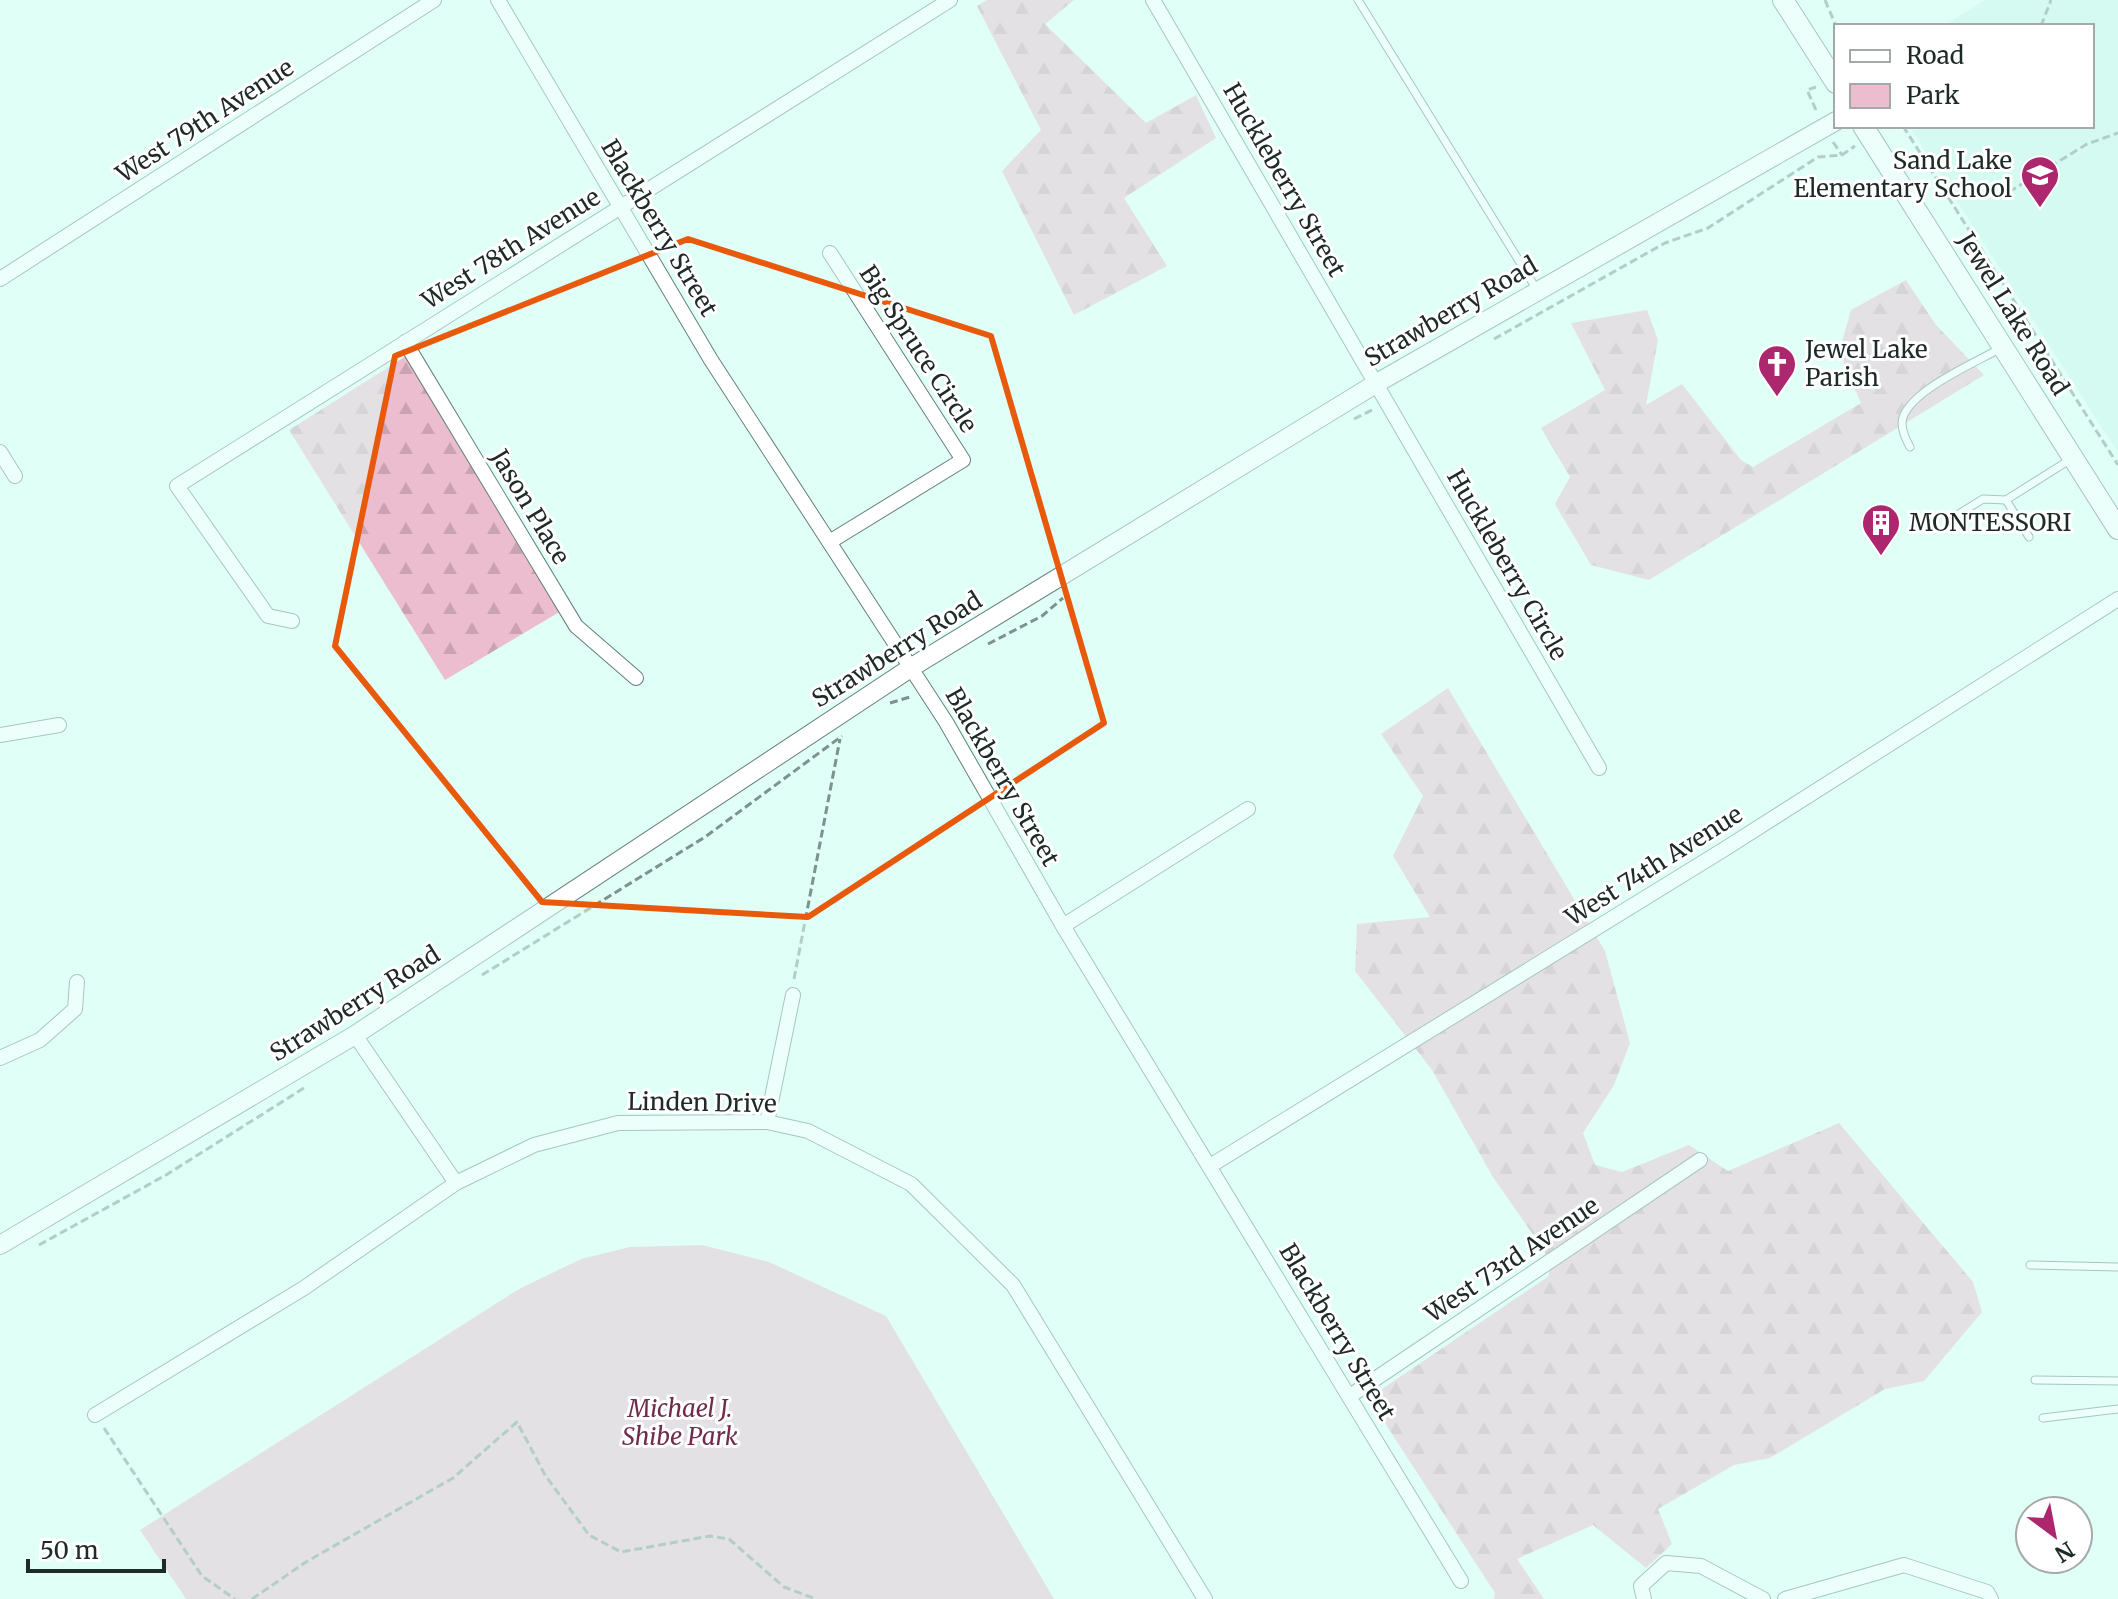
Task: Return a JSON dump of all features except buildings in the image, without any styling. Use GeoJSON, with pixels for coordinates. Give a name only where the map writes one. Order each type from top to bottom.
{"type":"FeatureCollection","features":[{"type":"Feature","properties":{"kind":"main road"},"geometry":{"type":"LineString","coordinates":[[1783,0],[1834,80]]}},
{"type":"Feature","properties":{"kind":"main road","name":"Jewel Lake Road"},"geometry":{"type":"LineString","coordinates":[[1864,128],[2118,529]]}},
{"type":"Feature","properties":{"kind":"street","name":"West 79th Avenue"},"geometry":{"type":"LineString","coordinates":[[0,279],[434,0]]}},
{"type":"Feature","properties":{"kind":"street","name":"Blackberry Street"},"geometry":{"type":"LineString","coordinates":[[498,0],[711,360],[912,667],[1063,926],[1461,1581]]}},
{"type":"Feature","properties":{"kind":"street","name":"West 78th Avenue"},"geometry":{"type":"LineString","coordinates":[[292,621],[268,616],[177,486],[950,0]]}},
{"type":"Feature","properties":{"kind":"street","name":"Huckleberry Street"},"geometry":{"type":"LineString","coordinates":[[1153,0],[1377,383]]}},
{"type":"Feature","properties":{"kind":"street","name":"Strawberry Road"},"geometry":{"type":"LineString","coordinates":[[0,1245],[355,1035],[912,667],[1377,383],[1834,122]]}},
{"type":"Feature","properties":{"kind":"street","name":"Big Spruce Circle"},"geometry":{"type":"LineString","coordinates":[[830,253],[963,460],[831,541]]}},
{"type":"Feature","properties":{"kind":"street","name":"Jason Place"},"geometry":{"type":"LineString","coordinates":[[405,342],[576,626],[636,678]]}},
{"type":"Feature","properties":{"kind":"street","name":"Huckleberry Circle"},"geometry":{"type":"LineString","coordinates":[[1377,383],[1599,768]]}},
{"type":"Feature","properties":{"kind":"street"},"geometry":{"type":"LineString","coordinates":[[0,452],[15,476]]}},
{"type":"Feature","properties":{"kind":"street","name":"West 74th Avenue"},"geometry":{"type":"LineString","coordinates":[[1210,1166],[1723,850],[2118,599]]}},
{"type":"Feature","properties":{"kind":"street"},"geometry":{"type":"LineString","coordinates":[[0,735],[59,725]]}},
{"type":"Feature","properties":{"kind":"street"},"geometry":{"type":"LineString","coordinates":[[1063,926],[1248,809]]}},
{"type":"Feature","properties":{"kind":"street"},"geometry":{"type":"LineString","coordinates":[[0,1058],[40,1040],[75,1009],[77,982]]}},
{"type":"Feature","properties":{"kind":"street"},"geometry":{"type":"LineString","coordinates":[[767,1122],[793,995]]}},
{"type":"Feature","properties":{"kind":"street"},"geometry":{"type":"LineString","coordinates":[[355,1035],[456,1183]]}},
{"type":"Feature","properties":{"kind":"street","name":"Linden Drive"},"geometry":{"type":"LineString","coordinates":[[95,1415],[304,1288],[456,1183],[534,1145],[618,1123],[767,1122],[808,1131],[911,1184],[1013,1285],[1205,1599]]}},
{"type":"Feature","properties":{"kind":"street","name":"West 73rd Avenue"},"geometry":{"type":"LineString","coordinates":[[1350,1396],[1700,1160]]}},
{"type":"Feature","properties":{"kind":"street"},"geometry":{"type":"LineString","coordinates":[[1644,1599],[1641,1586],[1666,1563],[1701,1566],[1763,1599]]}},
{"type":"Feature","properties":{"kind":"street"},"geometry":{"type":"LineString","coordinates":[[1785,1599],[1904,1565],[1987,1592],[1991,1599]]}},
{"type":"Feature","properties":{"kind":"lane"},"geometry":{"type":"LineString","coordinates":[[1358,0],[1537,290]]}},
{"type":"Feature","properties":{"kind":"lane"},"geometry":{"type":"LineString","coordinates":[[1910,447],[1902,423],[1904,414],[1917,398],[2003,347]]}},
{"type":"Feature","properties":{"kind":"lane"},"geometry":{"type":"LineString","coordinates":[[1949,520],[1983,499],[2006,500],[2073,458]]}},
{"type":"Feature","properties":{"kind":"lane"},"geometry":{"type":"LineString","coordinates":[[2006,500],[2029,537]]}},
{"type":"Feature","properties":{"kind":"lane"},"geometry":{"type":"LineString","coordinates":[[2030,1265],[2118,1267]]}},
{"type":"Feature","properties":{"kind":"lane"},"geometry":{"type":"LineString","coordinates":[[2035,1380],[2118,1381]]}},
{"type":"Feature","properties":{"kind":"lane"},"geometry":{"type":"LineString","coordinates":[[2043,1418],[2118,1409]]}},
{"type":"Feature","properties":{"kind":"path"},"geometry":{"type":"LineString","coordinates":[[1825,0],[1835,24]]}},
{"type":"Feature","properties":{"kind":"path"},"geometry":{"type":"LineString","coordinates":[[2042,24],[2051,0]]}},
{"type":"Feature","properties":{"kind":"path"},"geometry":{"type":"LineString","coordinates":[[1904,128],[2118,465]]}},
{"type":"Feature","properties":{"kind":"path"},"geometry":{"type":"LineString","coordinates":[[2009,192],[2087,144],[2118,133]]}},
{"type":"Feature","properties":{"kind":"path"},"geometry":{"type":"LineString","coordinates":[[793,995],[796,957],[840,739]]}},
{"type":"Feature","properties":{"kind":"path"},"geometry":{"type":"LineString","coordinates":[[95,1415],[202,1576],[235,1599]]}},
{"type":"Feature","properties":{"kind":"path"},"geometry":{"type":"LineString","coordinates":[[252,1599],[306,1562],[453,1478],[517,1422],[545,1475],[589,1535],[621,1552],[710,1536],[729,1539],[784,1587],[816,1599]]}},
{"type":"Feature","properties":{"kind":"highlighted area"},"geometry":{"type":"Polygon","coordinates":[[[688,239],[991,336],[1104,723],[808,917],[542,902],[335,646],[395,356],[688,239]]]}},
{"type":"Feature","properties":{"kind":"shaded area","name":"Sand Lake Elementary School"},"geometry":{"type":"Polygon","coordinates":[[[1985,0],[2118,0],[2118,453],[1910,128],[2094,128],[2094,24],[1946,24],[1985,0]]]}},
{"type":"Feature","properties":{"kind":"green space"},"geometry":{"type":"Polygon","coordinates":[[[987,0],[1074,0],[1045,24],[1146,123],[1196,95],[1216,138],[1124,198],[1167,266],[1074,315],[1002,171],[1041,130],[977,6],[987,0]]]}},
{"type":"Feature","properties":{"kind":"green space"},"geometry":{"type":"Polygon","coordinates":[[[1906,280],[1936,325],[1984,375],[1649,580],[1591,565],[1555,504],[1570,477],[1541,428],[1605,390],[1571,323],[1647,310],[1658,340],[1646,405],[1682,384],[1741,460],[1753,467],[1861,403],[1839,352],[1851,310],[1906,280]]]}},
{"type":"Feature","properties":{"kind":"green space"},"geometry":{"type":"Polygon","coordinates":[[[406,356],[561,611],[445,680],[289,430],[406,356]]]}},
{"type":"Feature","properties":{"kind":"green space"},"geometry":{"type":"Polygon","coordinates":[[[1448,688],[1605,951],[1630,1043],[1614,1085],[1583,1133],[1595,1165],[1622,1172],[1689,1145],[1728,1171],[1839,1123],[1973,1282],[1982,1312],[1924,1381],[1885,1389],[1770,1458],[1734,1465],[1658,1509],[1672,1544],[1646,1568],[1593,1525],[1517,1559],[1544,1599],[1494,1599],[1495,1593],[1381,1417],[1382,1389],[1549,1276],[1545,1252],[1493,1177],[1432,1070],[1355,971],[1357,924],[1430,917],[1393,856],[1423,796],[1381,734],[1448,688]]]}},
{"type":"Feature","properties":{"kind":"green space","name":"Michael J. Shibe Park"},"geometry":{"type":"Polygon","coordinates":[[[702,1245],[769,1262],[886,1316],[1054,1599],[186,1599],[140,1530],[519,1289],[581,1259],[630,1247],[702,1245]]]}},
{"type":"Feature","properties":{"kind":"place","name":"Sand Lake Elementary School"},"geometry":{"type":"Point","coordinates":[2040,209]}},
{"type":"Feature","properties":{"kind":"place","name":"Jewel Lake Parish"},"geometry":{"type":"Point","coordinates":[1777,398]}},
{"type":"Feature","properties":{"kind":"place","name":"MONTESSORI"},"geometry":{"type":"Point","coordinates":[1881,557]}}]}
